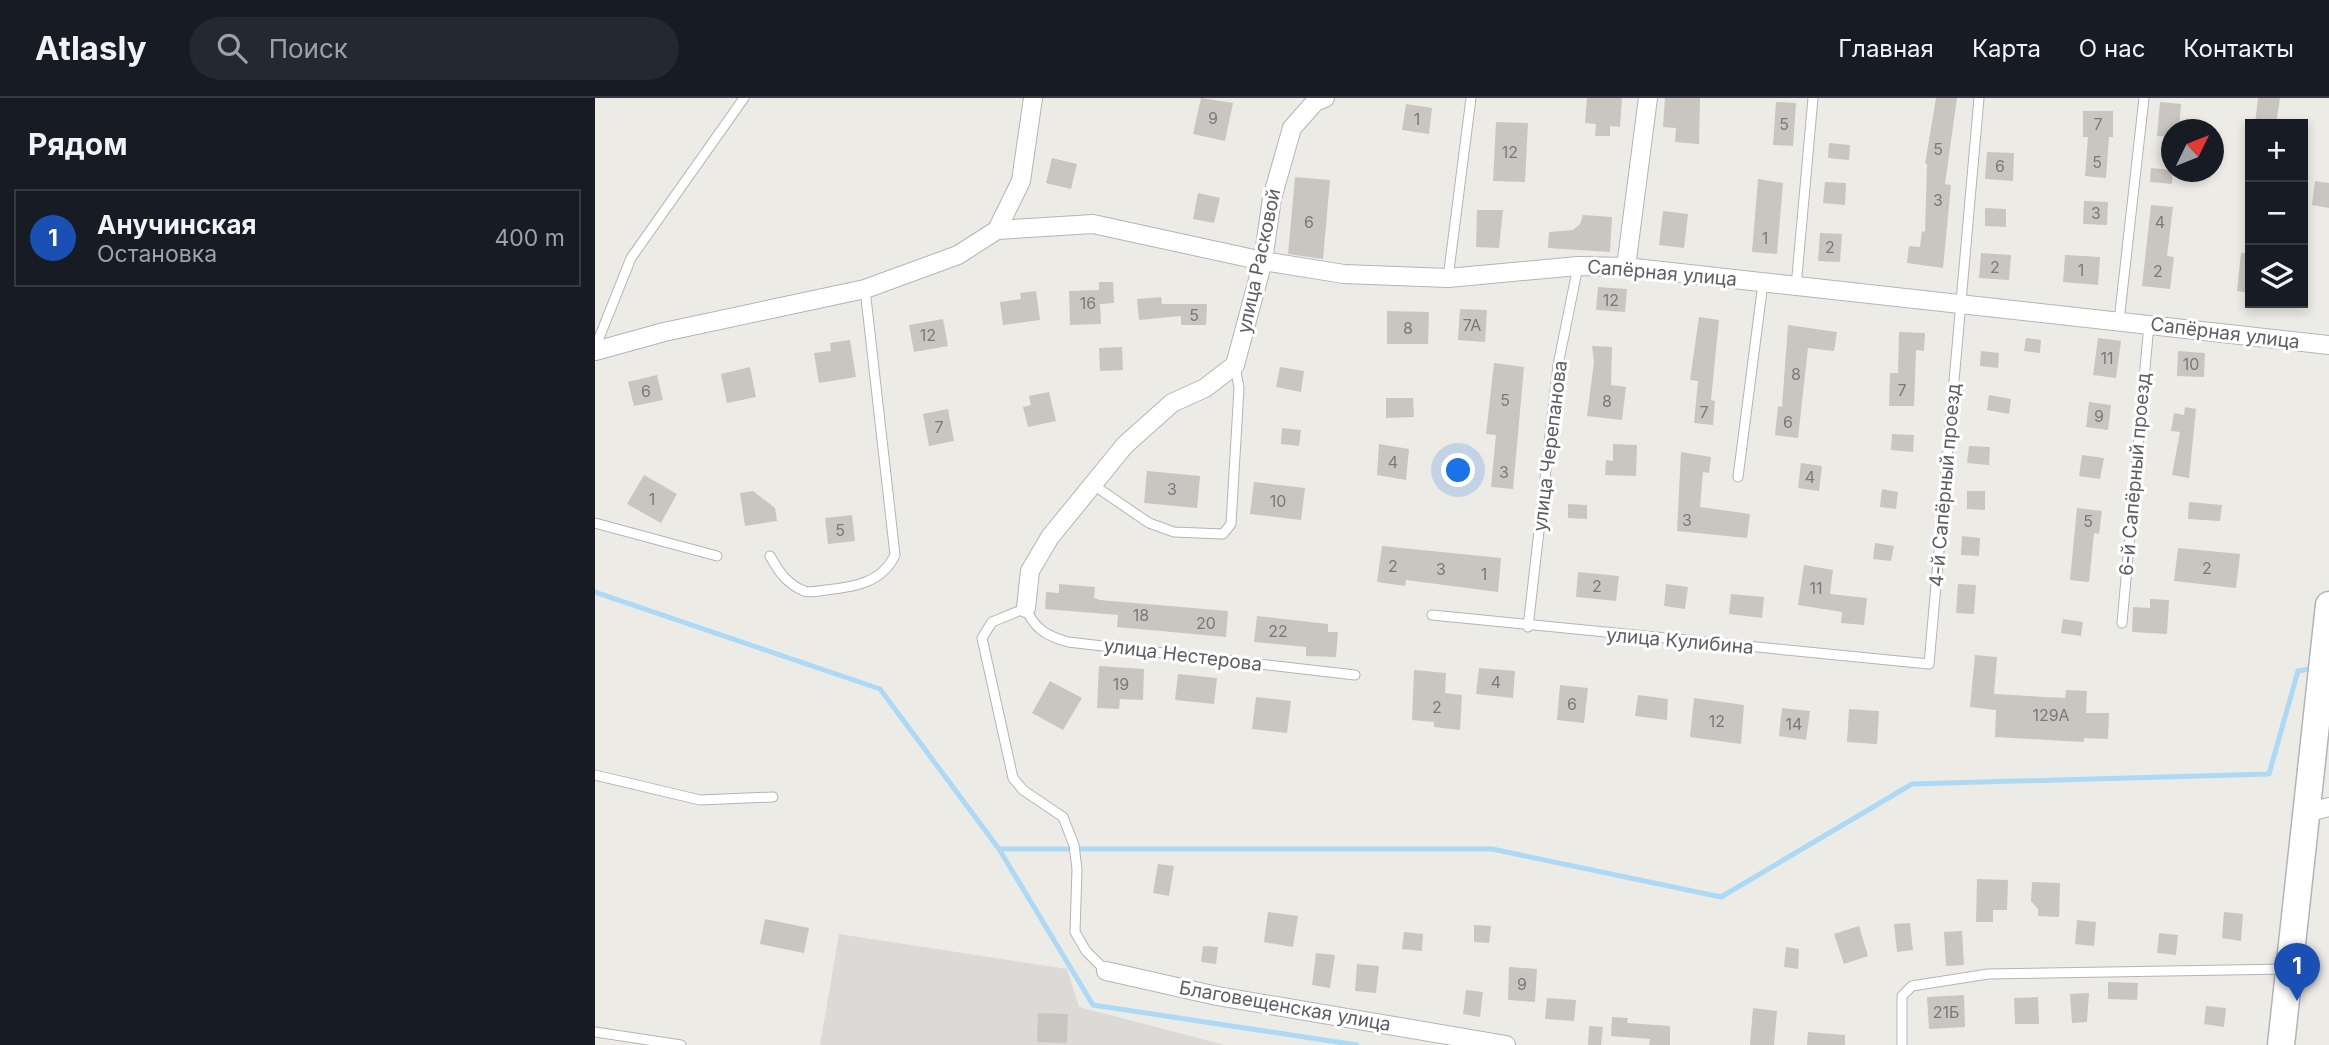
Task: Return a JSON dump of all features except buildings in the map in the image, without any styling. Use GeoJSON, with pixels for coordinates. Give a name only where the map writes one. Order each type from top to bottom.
{"type":"FeatureCollection","features":[{"type":"Feature","properties":{"kind":"main road"},"geometry":{"type":"LineString","coordinates":[[2281,1045],[2289,970],[2318,810],[2329,605]]}},
{"type":"Feature","properties":{"kind":"street"},"geometry":{"type":"LineString","coordinates":[[595,350],[664,332],[865,289],[958,255],[997,230],[1021,181],[1033,98]]}},
{"type":"Feature","properties":{"kind":"street","name":"улица Расковой"},"geometry":{"type":"LineString","coordinates":[[1235,365],[1263,261],[1272,198],[1292,128],[1315,102],[1325,98]]}},
{"type":"Feature","properties":{"kind":"street"},"geometry":{"type":"LineString","coordinates":[[1626,267],[1648,98]]}},
{"type":"Feature","properties":{"kind":"street","name":"Сапёрная улица"},"geometry":{"type":"LineString","coordinates":[[997,230],[1093,224],[1263,261],[1344,274],[1448,278],[1578,266],[1626,267],[2329,345]]}},
{"type":"Feature","properties":{"kind":"street"},"geometry":{"type":"LineString","coordinates":[[1026,608],[1030,571],[1050,537],[1125,445],[1172,403],[1205,388],[1235,365]]}},
{"type":"Feature","properties":{"kind":"street","name":"Благовещенская улица"},"geometry":{"type":"LineString","coordinates":[[1105,971],[1217,996],[1506,1045]]}},
{"type":"Feature","properties":{"kind":"lane"},"geometry":{"type":"LineString","coordinates":[[595,350],[631,258],[744,98]]}},
{"type":"Feature","properties":{"kind":"lane"},"geometry":{"type":"LineString","coordinates":[[1448,278],[1471,98]]}},
{"type":"Feature","properties":{"kind":"lane"},"geometry":{"type":"LineString","coordinates":[[1796,287],[1813,98]]}},
{"type":"Feature","properties":{"kind":"lane","name":"4-й Сапёрный проезд"},"geometry":{"type":"LineString","coordinates":[[1929,664],[1979,98]]}},
{"type":"Feature","properties":{"kind":"lane"},"geometry":{"type":"LineString","coordinates":[[2119,321],[2144,98]]}},
{"type":"Feature","properties":{"kind":"lane","name":"улица Черепанова"},"geometry":{"type":"LineString","coordinates":[[1528,627],[1557,365],[1578,266]]}},
{"type":"Feature","properties":{"kind":"lane"},"geometry":{"type":"LineString","coordinates":[[1738,477],[1763,283]]}},
{"type":"Feature","properties":{"kind":"lane"},"geometry":{"type":"LineString","coordinates":[[770,556],[789,583],[807,592],[855,587],[877,578],[890,566],[895,555],[865,289]]}},
{"type":"Feature","properties":{"kind":"lane","name":"6-й Сапёрный проезд"},"geometry":{"type":"LineString","coordinates":[[2122,623],[2149,324]]}},
{"type":"Feature","properties":{"kind":"lane","name":"улица Расковой"},"geometry":{"type":"LineString","coordinates":[[1092,484],[1149,523],[1174,532],[1223,534],[1231,524],[1239,388],[1235,365]]}},
{"type":"Feature","properties":{"kind":"lane"},"geometry":{"type":"LineString","coordinates":[[595,523],[717,556]]}},
{"type":"Feature","properties":{"kind":"lane"},"geometry":{"type":"LineString","coordinates":[[1026,608],[992,622],[982,638],[1013,778],[1023,790],[1063,817],[1074,845],[1077,869],[1075,932],[1086,951],[1105,971]]}},
{"type":"Feature","properties":{"kind":"lane","name":"улица Нестерова"},"geometry":{"type":"LineString","coordinates":[[1026,608],[1031,622],[1047,635],[1068,642],[1355,675]]}},
{"type":"Feature","properties":{"kind":"lane","name":"улица Кулибина"},"geometry":{"type":"LineString","coordinates":[[1432,615],[1528,627],[1929,664]]}},
{"type":"Feature","properties":{"kind":"lane"},"geometry":{"type":"LineString","coordinates":[[595,775],[701,800],[773,797]]}},
{"type":"Feature","properties":{"kind":"lane"},"geometry":{"type":"LineString","coordinates":[[1902,1045],[1902,996],[1912,986],[1988,974],[2289,970]]}},
{"type":"Feature","properties":{"kind":"lane"},"geometry":{"type":"LineString","coordinates":[[595,1032],[681,1045]]}},
{"type":"Feature","properties":{"kind":"shaded area"},"geometry":{"type":"Polygon","coordinates":[[[839,934],[1067,969],[1079,1007],[1225,1045],[820,1045],[839,934]]]}},
{"type":"Feature","properties":{"kind":"waterway"},"geometry":{"type":"LineString","coordinates":[[595,592],[880,689],[999,849],[1492,849],[1721,897],[1912,784],[2269,774],[2298,671],[2316,668]]}},
{"type":"Feature","properties":{"kind":"waterway"},"geometry":{"type":"LineString","coordinates":[[999,849],[1093,1005],[1357,1045]]}},
{"type":"Feature","properties":{"kind":"place","name":"Анучинская"},"geometry":{"type":"Point","coordinates":[2297,1001]}}]}
